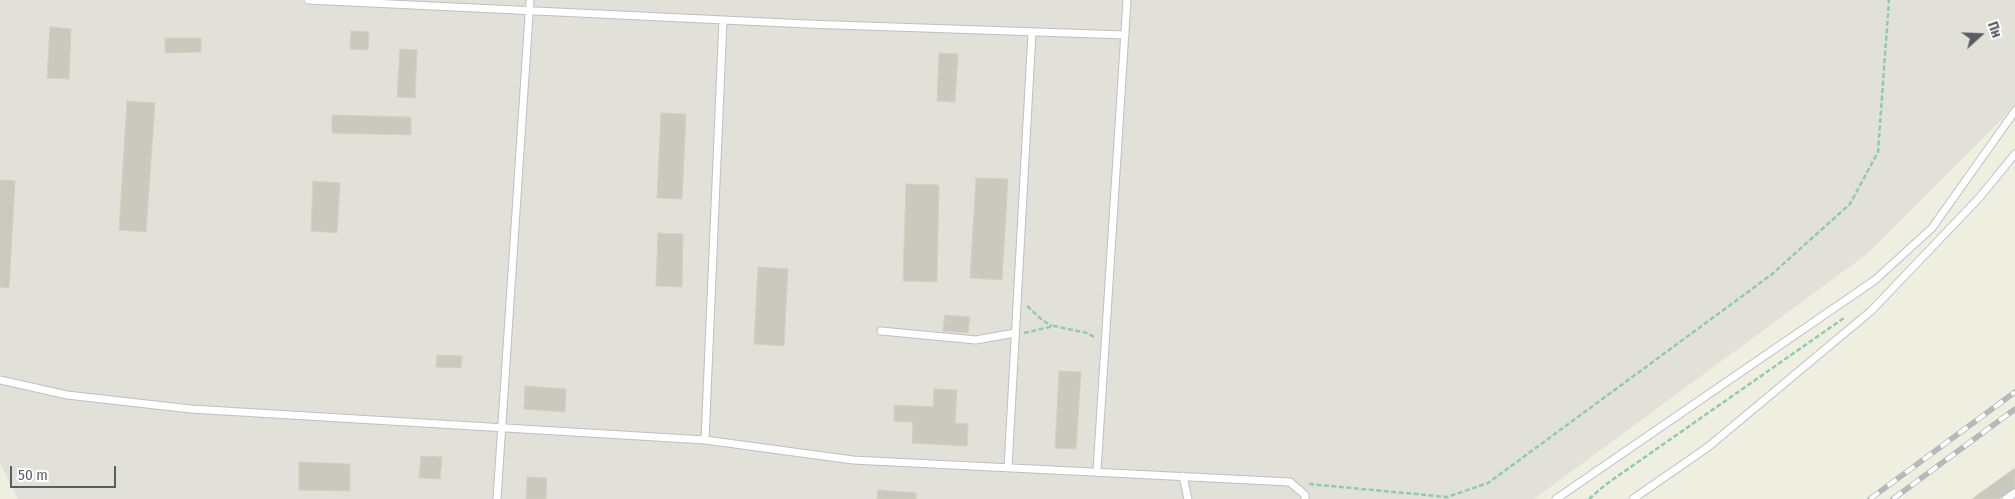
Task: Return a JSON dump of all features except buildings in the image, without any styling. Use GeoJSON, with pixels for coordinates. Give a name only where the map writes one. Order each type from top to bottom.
{"type":"FeatureCollection","features":[{"type":"Feature","properties":{"kind":"lane"},"geometry":{"type":"LineString","coordinates":[[308,0],[723,20],[1125,35]]}},
{"type":"Feature","properties":{"kind":"lane"},"geometry":{"type":"LineString","coordinates":[[497,499],[500,427],[530,0]]}},
{"type":"Feature","properties":{"kind":"lane"},"geometry":{"type":"LineString","coordinates":[[1097,471],[1127,0]]}},
{"type":"Feature","properties":{"kind":"lane"},"geometry":{"type":"LineString","coordinates":[[705,440],[723,20]]}},
{"type":"Feature","properties":{"kind":"lane"},"geometry":{"type":"LineString","coordinates":[[1008,467],[1032,32]]}},
{"type":"Feature","properties":{"kind":"lane"},"geometry":{"type":"LineString","coordinates":[[1556,499],[1875,280],[1932,228],[2015,111]]}},
{"type":"Feature","properties":{"kind":"lane"},"geometry":{"type":"LineString","coordinates":[[1633,499],[1708,447],[1871,311],[1979,198],[2015,154]]}},
{"type":"Feature","properties":{"kind":"lane"},"geometry":{"type":"LineString","coordinates":[[881,331],[976,340],[1016,333]]}},
{"type":"Feature","properties":{"kind":"lane"},"geometry":{"type":"LineString","coordinates":[[0,380],[67,396],[191,409],[705,440],[852,460],[1290,482],[1305,495],[1305,499]]}},
{"type":"Feature","properties":{"kind":"lane"},"geometry":{"type":"LineString","coordinates":[[1183,476],[1188,499]]}},
{"type":"Feature","properties":{"kind":"lane"},"geometry":{"type":"LineString","coordinates":[[2006,499],[2015,493]]}},
{"type":"Feature","properties":{"kind":"path"},"geometry":{"type":"LineString","coordinates":[[1290,482],[1447,497],[1488,483],[1771,275],[1850,204],[1878,152],[1889,0]]}},
{"type":"Feature","properties":{"kind":"path"},"geometry":{"type":"LineString","coordinates":[[1018,292],[1028,307],[1042,320],[1054,326],[1087,333],[1105,342]]}},
{"type":"Feature","properties":{"kind":"path"},"geometry":{"type":"LineString","coordinates":[[1589,499],[1606,485],[1850,314]]}},
{"type":"Feature","properties":{"kind":"path"},"geometry":{"type":"LineString","coordinates":[[1016,333],[1029,333],[1054,326]]}},
{"type":"Feature","properties":{"kind":"shaded area"},"geometry":{"type":"Polygon","coordinates":[[[0,0],[2015,0],[2015,106],[1867,254],[1534,499],[18,499],[0,463],[0,0]]]}},
{"type":"Feature","properties":{"kind":"railway"},"geometry":{"type":"LineString","coordinates":[[1870,499],[2015,392]]}},
{"type":"Feature","properties":{"kind":"railway"},"geometry":{"type":"LineString","coordinates":[[1893,499],[2015,409]]}}]}
